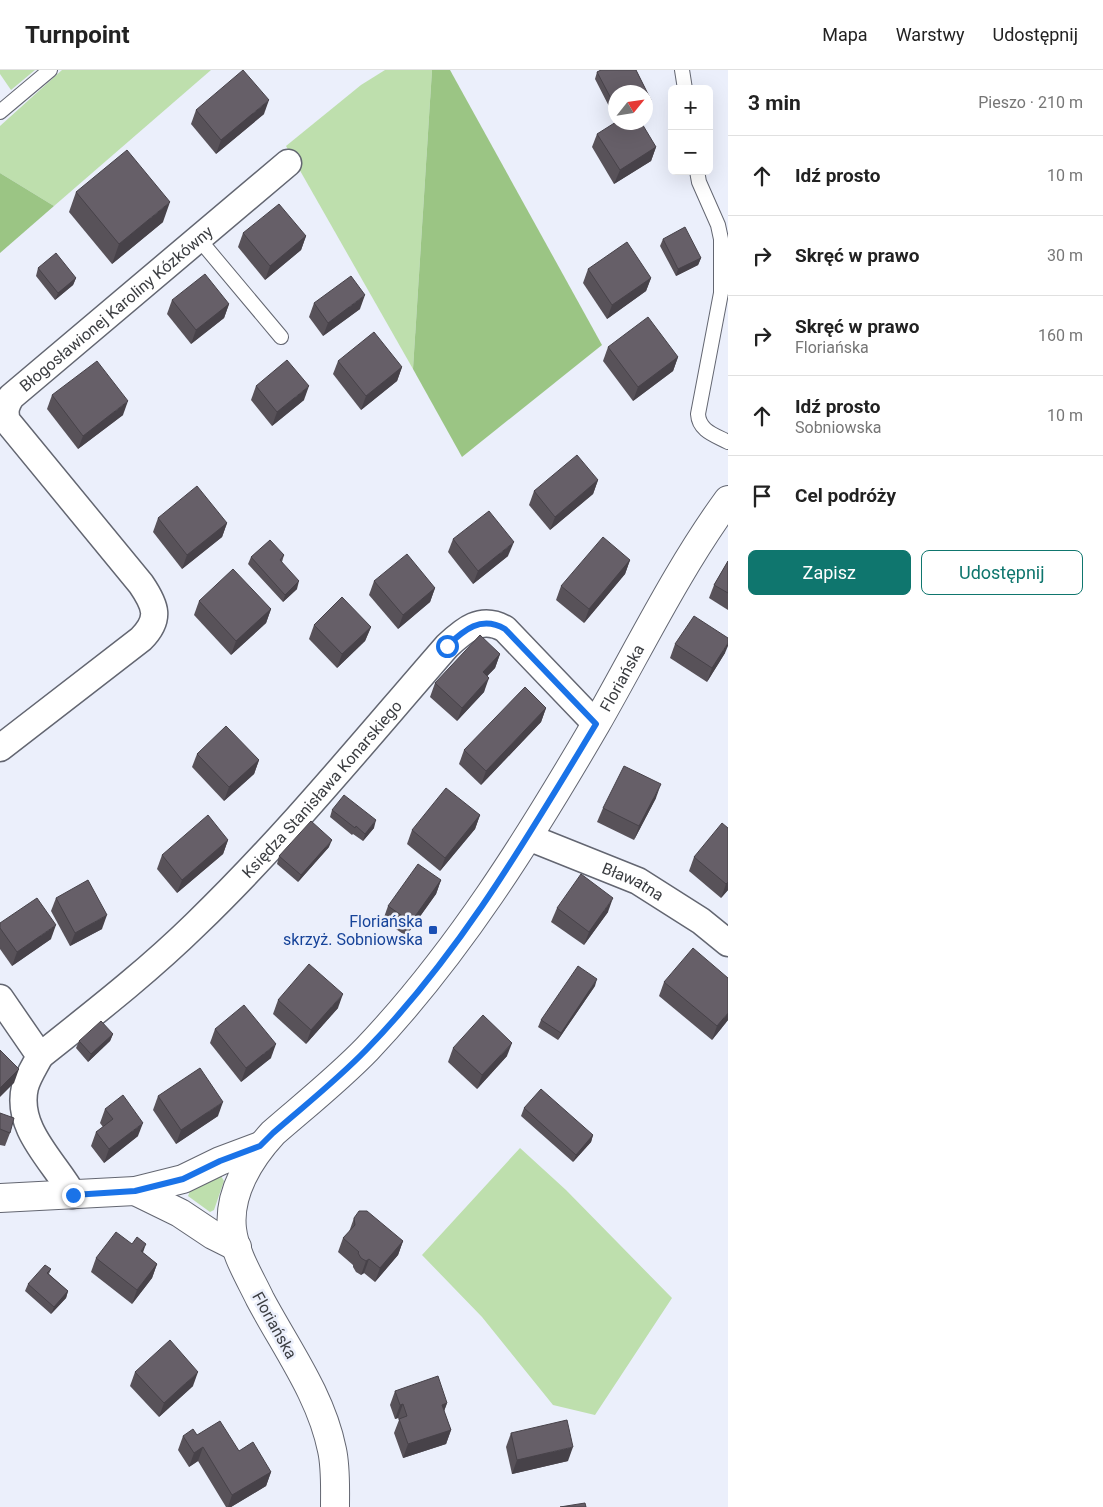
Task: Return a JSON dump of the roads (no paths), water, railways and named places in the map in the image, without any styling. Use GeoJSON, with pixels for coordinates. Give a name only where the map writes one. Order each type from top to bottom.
{"type":"FeatureCollection","features":[{"type":"Feature","properties":{"kind":"street","name":"Błogosławionej Karoliny Kózkówny"},"geometry":{"type":"LineString","coordinates":[[0,748],[141,639],[154,621],[155,610],[141,584],[7,420],[4,413],[6,404],[11,397],[288,162]]}},
{"type":"Feature","properties":{"kind":"street","name":"Floriańska"},"geometry":{"type":"LineString","coordinates":[[335,1507],[335,1477],[332,1451],[320,1413],[293,1358],[240,1260],[232,1228],[238,1187],[260,1146],[366,1050],[424,984],[487,899],[528,837],[596,724],[671,590],[728,500]]}},
{"type":"Feature","properties":{"kind":"street","name":"Księdza Stanisława Konarskiego"},"geometry":{"type":"LineString","coordinates":[[73,1195],[31,1131],[26,1119],[23,1103],[25,1087],[30,1073],[40,1056],[127,988],[196,924],[285,832],[447,646],[461,633],[471,627],[490,623],[497,624],[505,629],[596,724]]}},
{"type":"Feature","properties":{"kind":"street","name":"Bławatna"},"geometry":{"type":"LineString","coordinates":[[528,837],[638,881],[700,921],[728,943]]}},
{"type":"Feature","properties":{"kind":"street"},"geometry":{"type":"LineString","coordinates":[[0,998],[40,1056]]}},
{"type":"Feature","properties":{"kind":"street","name":"Floriańska"},"geometry":{"type":"LineString","coordinates":[[0,1198],[135,1191],[183,1179],[220,1161],[260,1146]]}},
{"type":"Feature","properties":{"kind":"street"},"geometry":{"type":"LineString","coordinates":[[135,1191],[237,1247]]}},
{"type":"Feature","properties":{"kind":"lane"},"geometry":{"type":"LineString","coordinates":[[0,112],[50,70]]}},
{"type":"Feature","properties":{"kind":"lane"},"geometry":{"type":"LineString","coordinates":[[682,70],[684,85]]}},
{"type":"Feature","properties":{"kind":"lane"},"geometry":{"type":"LineString","coordinates":[[698,175],[718,225],[721,248],[719,309],[698,421],[702,428],[728,442]]}},
{"type":"Feature","properties":{"kind":"lane"},"geometry":{"type":"LineString","coordinates":[[198,238],[281,337]]}},
{"type":"Feature","properties":{"kind":"place","name":"Floriańska skrzyż. Sobniowska"},"geometry":{"type":"Point","coordinates":[433,930]}}]}
